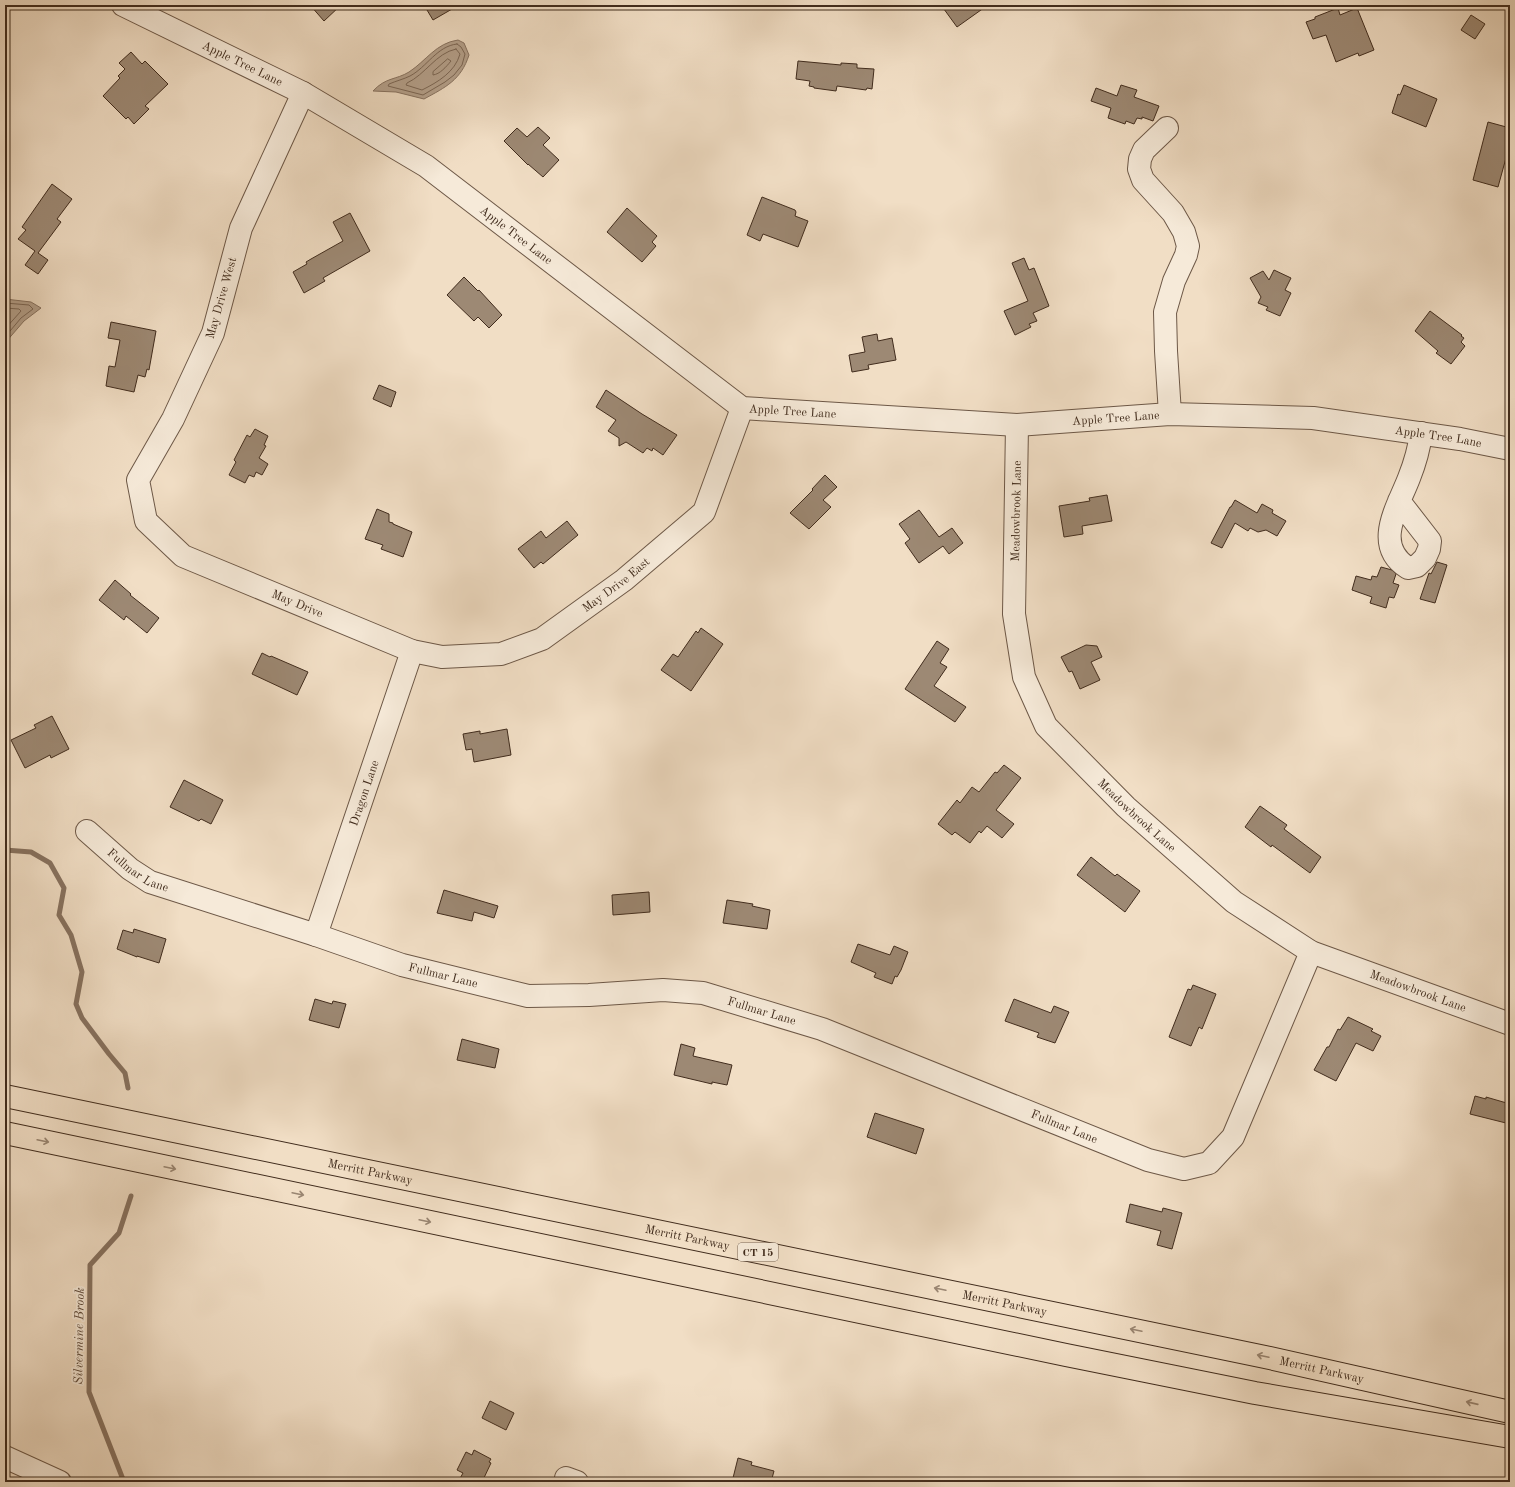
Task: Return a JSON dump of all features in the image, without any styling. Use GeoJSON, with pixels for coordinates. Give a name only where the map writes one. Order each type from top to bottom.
{"type":"FeatureCollection","features":[{"type":"Feature","properties":{"kind":"highway","name":"Merritt Parkway"},"geometry":{"type":"LineString","coordinates":[[5,1096],[1265,1357],[1510,1412]]}},
{"type":"Feature","properties":{"kind":"highway"},"geometry":{"type":"LineString","coordinates":[[5,1133],[1066,1355],[1255,1392],[1510,1437]]}},
{"type":"Feature","properties":{"kind":"street","name":"Apple Tree Lane"},"geometry":{"type":"LineString","coordinates":[[123,5],[303,93],[426,166],[742,408],[1017,425],[1170,414],[1313,418],[1422,433],[1510,449]]}},
{"type":"Feature","properties":{"kind":"street","name":"May Drive West"},"geometry":{"type":"LineString","coordinates":[[183,556],[146,521],[138,480],[172,419],[214,333],[241,228],[303,93]]}},
{"type":"Feature","properties":{"kind":"street"},"geometry":{"type":"LineString","coordinates":[[1167,128],[1144,150],[1140,159],[1139,169],[1143,180],[1173,213],[1184,232],[1188,246],[1186,255],[1174,281],[1165,312],[1170,414]]}},
{"type":"Feature","properties":{"kind":"street","name":"May Drive East"},"geometry":{"type":"LineString","coordinates":[[412,650],[442,658],[501,654],[542,638],[624,580],[704,512],[742,408]]}},
{"type":"Feature","properties":{"kind":"street","name":"Meadowbrook Lane"},"geometry":{"type":"LineString","coordinates":[[1017,425],[1014,614],[1024,677],[1046,726],[1126,807],[1228,897],[1312,952],[1510,1024]]}},
{"type":"Feature","properties":{"kind":"street"},"geometry":{"type":"LineString","coordinates":[[1399,501],[1418,455],[1422,433]]}},
{"type":"Feature","properties":{"kind":"street","name":"May Drive"},"geometry":{"type":"LineString","coordinates":[[183,556],[412,650]]}},
{"type":"Feature","properties":{"kind":"street","name":"Dragon Lane"},"geometry":{"type":"LineString","coordinates":[[316,935],[412,650]]}},
{"type":"Feature","properties":{"kind":"street","name":"Fullmar Lane"},"geometry":{"type":"LineString","coordinates":[[87,831],[130,869],[150,882],[316,935],[402,965],[528,996],[663,990],[703,993],[822,1029],[1148,1160],[1184,1169],[1209,1163],[1233,1137],[1312,952]]}},
{"type":"Feature","properties":{"kind":"street"},"geometry":{"type":"LineString","coordinates":[[5,1457],[60,1482]]}},
{"type":"Feature","properties":{"kind":"water"},"geometry":{"type":"Polygon","coordinates":[[[458,40],[464,43],[469,55],[466,64],[452,82],[439,91],[424,99],[396,92],[373,91],[382,83],[409,72],[443,45],[458,40]]]}},
{"type":"Feature","properties":{"kind":"water"},"geometry":{"type":"Polygon","coordinates":[[[5,299],[31,302],[41,308],[24,321],[5,343],[5,299]]]}},
{"type":"Feature","properties":{"kind":"building"},"geometry":{"type":"Polygon","coordinates":[[[310,5],[341,5],[324,21],[310,5]]]}},
{"type":"Feature","properties":{"kind":"building"},"geometry":{"type":"Polygon","coordinates":[[[424,5],[459,5],[433,20],[424,5]]]}},
{"type":"Feature","properties":{"kind":"building"},"geometry":{"type":"Polygon","coordinates":[[[941,5],[988,5],[957,27],[941,5]]]}},
{"type":"Feature","properties":{"kind":"building"},"geometry":{"type":"Polygon","coordinates":[[[1338,8],[1340,15],[1357,8],[1374,50],[1359,56],[1358,53],[1336,62],[1326,35],[1313,39],[1306,22],[1338,8]]]}},
{"type":"Feature","properties":{"kind":"building"},"geometry":{"type":"Polygon","coordinates":[[[1471,15],[1485,24],[1475,39],[1461,30],[1471,15]]]}},
{"type":"Feature","properties":{"kind":"building"},"geometry":{"type":"Polygon","coordinates":[[[131,52],[142,64],[145,61],[168,84],[145,106],[149,109],[134,124],[128,117],[126,119],[103,96],[120,78],[118,76],[125,69],[119,63],[131,52]]]}},
{"type":"Feature","properties":{"kind":"building"},"geometry":{"type":"Polygon","coordinates":[[[798,61],[841,65],[841,63],[857,64],[857,68],[874,69],[872,89],[867,88],[866,90],[837,86],[836,91],[814,88],[809,86],[810,81],[796,79],[798,61]]]}},
{"type":"Feature","properties":{"kind":"building"},"geometry":{"type":"Polygon","coordinates":[[[1121,85],[1137,90],[1134,97],[1159,106],[1153,121],[1142,117],[1142,119],[1137,118],[1134,124],[1126,121],[1125,124],[1108,118],[1111,108],[1091,101],[1096,88],[1117,96],[1121,85]]]}},
{"type":"Feature","properties":{"kind":"building"},"geometry":{"type":"Polygon","coordinates":[[[1404,85],[1437,99],[1426,127],[1392,113],[1398,94],[1400,95],[1404,85]]]}},
{"type":"Feature","properties":{"kind":"building"},"geometry":{"type":"Polygon","coordinates":[[[1488,122],[1510,128],[1510,137],[1507,147],[1509,147],[1498,187],[1473,180],[1488,122]]]}},
{"type":"Feature","properties":{"kind":"building"},"geometry":{"type":"Polygon","coordinates":[[[538,127],[550,138],[543,145],[559,160],[543,177],[528,165],[504,141],[517,128],[527,137],[538,127]]]}},
{"type":"Feature","properties":{"kind":"building"},"geometry":{"type":"Polygon","coordinates":[[[52,184],[72,199],[57,219],[61,222],[38,253],[48,260],[38,274],[25,265],[35,251],[18,239],[26,230],[22,227],[52,184]]]}},
{"type":"Feature","properties":{"kind":"building"},"geometry":{"type":"Polygon","coordinates":[[[762,197],[795,210],[795,216],[808,221],[798,247],[763,234],[760,241],[747,235],[762,197]]]}},
{"type":"Feature","properties":{"kind":"building"},"geometry":{"type":"Polygon","coordinates":[[[627,208],[657,236],[652,242],[656,246],[642,262],[607,232],[627,208]]]}},
{"type":"Feature","properties":{"kind":"building"},"geometry":{"type":"Polygon","coordinates":[[[350,213],[370,251],[323,278],[325,281],[304,293],[293,272],[307,264],[306,262],[343,241],[333,222],[350,213]]]}},
{"type":"Feature","properties":{"kind":"building"},"geometry":{"type":"Polygon","coordinates":[[[1024,258],[1029,270],[1034,268],[1049,306],[1033,313],[1037,321],[1029,324],[1031,327],[1015,335],[1004,311],[1028,301],[1012,263],[1024,258]]]}},
{"type":"Feature","properties":{"kind":"building"},"geometry":{"type":"Polygon","coordinates":[[[1274,270],[1291,278],[1285,290],[1291,293],[1280,316],[1266,310],[1268,307],[1258,303],[1261,297],[1250,278],[1263,271],[1269,280],[1274,270]]]}},
{"type":"Feature","properties":{"kind":"building"},"geometry":{"type":"Polygon","coordinates":[[[464,277],[478,291],[479,290],[502,315],[489,328],[478,317],[474,321],[447,295],[464,277]]]}},
{"type":"Feature","properties":{"kind":"building"},"geometry":{"type":"Polygon","coordinates":[[[1430,311],[1464,338],[1461,342],[1465,346],[1451,364],[1436,353],[1438,351],[1415,331],[1430,311]]]}},
{"type":"Feature","properties":{"kind":"building"},"geometry":{"type":"Polygon","coordinates":[[[111,322],[156,331],[149,370],[147,369],[145,377],[138,375],[134,392],[106,386],[109,366],[115,367],[120,340],[108,338],[111,322]]]}},
{"type":"Feature","properties":{"kind":"building"},"geometry":{"type":"Polygon","coordinates":[[[877,334],[878,341],[892,338],[896,360],[868,365],[869,369],[852,372],[849,355],[865,352],[862,337],[877,334]]]}},
{"type":"Feature","properties":{"kind":"building"},"geometry":{"type":"Polygon","coordinates":[[[379,385],[396,392],[391,407],[373,399],[379,385]]]}},
{"type":"Feature","properties":{"kind":"building"},"geometry":{"type":"Polygon","coordinates":[[[606,390],[677,435],[663,455],[653,448],[652,451],[647,448],[643,453],[626,442],[619,446],[619,438],[608,431],[616,420],[596,407],[606,390]]]}},
{"type":"Feature","properties":{"kind":"building"},"geometry":{"type":"Polygon","coordinates":[[[255,429],[268,436],[264,445],[266,446],[259,458],[268,464],[262,475],[256,472],[254,477],[249,475],[245,483],[229,475],[236,462],[234,460],[247,435],[250,437],[255,429]]]}},
{"type":"Feature","properties":{"kind":"building"},"geometry":{"type":"Polygon","coordinates":[[[825,475],[837,487],[823,500],[831,507],[809,529],[790,513],[813,490],[812,489],[825,475]]]}},
{"type":"Feature","properties":{"kind":"building"},"geometry":{"type":"Polygon","coordinates":[[[1107,495],[1112,521],[1082,526],[1083,534],[1064,537],[1059,506],[1090,501],[1089,498],[1107,495]]]}},
{"type":"Feature","properties":{"kind":"building"},"geometry":{"type":"Polygon","coordinates":[[[1235,500],[1257,513],[1262,504],[1273,510],[1272,513],[1286,521],[1277,536],[1266,530],[1258,532],[1250,528],[1248,531],[1235,523],[1222,548],[1211,543],[1235,500]]]}},
{"type":"Feature","properties":{"kind":"building"},"geometry":{"type":"Polygon","coordinates":[[[377,509],[389,514],[389,522],[412,532],[403,557],[381,549],[383,545],[365,539],[377,509]]]}},
{"type":"Feature","properties":{"kind":"building"},"geometry":{"type":"Polygon","coordinates":[[[919,510],[939,537],[952,528],[963,543],[949,554],[943,546],[919,563],[905,543],[910,539],[899,524],[919,510]]]}},
{"type":"Feature","properties":{"kind":"building"},"geometry":{"type":"Polygon","coordinates":[[[567,521],[578,535],[543,564],[541,562],[534,568],[518,549],[541,531],[546,538],[567,521]]]}},
{"type":"Feature","properties":{"kind":"building"},"geometry":{"type":"Polygon","coordinates":[[[1437,562],[1447,565],[1435,603],[1420,599],[1429,573],[1431,574],[1437,562]]]}},
{"type":"Feature","properties":{"kind":"building"},"geometry":{"type":"Polygon","coordinates":[[[1381,567],[1392,570],[1396,574],[1393,583],[1399,585],[1394,598],[1389,597],[1386,608],[1370,603],[1372,597],[1352,590],[1356,576],[1371,580],[1372,576],[1377,577],[1381,567]]]}},
{"type":"Feature","properties":{"kind":"building"},"geometry":{"type":"Polygon","coordinates":[[[115,580],[131,594],[130,595],[159,618],[147,633],[126,616],[124,620],[99,600],[115,580]]]}},
{"type":"Feature","properties":{"kind":"building"},"geometry":{"type":"Polygon","coordinates":[[[701,628],[723,644],[691,691],[661,670],[673,654],[678,657],[696,631],[698,633],[701,628]]]}},
{"type":"Feature","properties":{"kind":"building"},"geometry":{"type":"Polygon","coordinates":[[[937,641],[949,649],[940,663],[947,667],[934,686],[966,707],[955,722],[905,689],[937,641]]]}},
{"type":"Feature","properties":{"kind":"building"},"geometry":{"type":"Polygon","coordinates":[[[1086,645],[1097,646],[1102,657],[1091,662],[1100,680],[1080,689],[1072,671],[1069,672],[1061,657],[1086,645]]]}},
{"type":"Feature","properties":{"kind":"building"},"geometry":{"type":"Polygon","coordinates":[[[262,653],[308,672],[297,695],[252,674],[262,653]]]}},
{"type":"Feature","properties":{"kind":"building"},"geometry":{"type":"Polygon","coordinates":[[[52,716],[69,749],[51,758],[50,755],[25,768],[11,740],[36,728],[34,725],[52,716]]]}},
{"type":"Feature","properties":{"kind":"building"},"geometry":{"type":"Polygon","coordinates":[[[507,729],[511,755],[474,762],[472,749],[466,750],[463,734],[480,731],[480,734],[507,729]]]}},
{"type":"Feature","properties":{"kind":"building"},"geometry":{"type":"Polygon","coordinates":[[[1004,765],[1021,778],[996,810],[1014,824],[1002,838],[987,826],[981,833],[979,831],[970,843],[955,832],[952,835],[938,824],[957,800],[960,803],[972,787],[979,792],[995,772],[997,773],[1004,765]]]}},
{"type":"Feature","properties":{"kind":"building"},"geometry":{"type":"Polygon","coordinates":[[[184,780],[223,800],[211,824],[201,819],[199,821],[170,807],[184,780]]]}},
{"type":"Feature","properties":{"kind":"building"},"geometry":{"type":"Polygon","coordinates":[[[1260,806],[1287,825],[1284,829],[1321,857],[1310,873],[1272,845],[1271,847],[1245,827],[1260,806]]]}},
{"type":"Feature","properties":{"kind":"building"},"geometry":{"type":"Polygon","coordinates":[[[1091,857],[1115,876],[1117,874],[1140,891],[1125,912],[1077,875],[1091,857]]]}},
{"type":"Feature","properties":{"kind":"building"},"geometry":{"type":"Polygon","coordinates":[[[444,890],[498,906],[494,918],[474,912],[472,921],[437,913],[444,890]]]}},
{"type":"Feature","properties":{"kind":"building"},"geometry":{"type":"Polygon","coordinates":[[[649,892],[650,912],[613,915],[612,895],[649,892]]]}},
{"type":"Feature","properties":{"kind":"building"},"geometry":{"type":"Polygon","coordinates":[[[727,900],[753,904],[752,906],[770,910],[767,929],[723,923],[727,900]]]}},
{"type":"Feature","properties":{"kind":"building"},"geometry":{"type":"Polygon","coordinates":[[[134,929],[166,939],[159,963],[137,957],[117,949],[123,930],[133,933],[134,929]]]}},
{"type":"Feature","properties":{"kind":"building"},"geometry":{"type":"Polygon","coordinates":[[[858,944],[890,955],[894,946],[908,952],[901,970],[897,977],[895,976],[892,984],[874,977],[876,973],[851,962],[858,944]]]}},
{"type":"Feature","properties":{"kind":"building"},"geometry":{"type":"Polygon","coordinates":[[[1193,985],[1216,994],[1202,1029],[1199,1027],[1191,1046],[1169,1037],[1188,989],[1191,990],[1193,985]]]}},
{"type":"Feature","properties":{"kind":"building"},"geometry":{"type":"Polygon","coordinates":[[[315,999],[332,1004],[333,1001],[346,1004],[339,1028],[309,1020],[315,999]]]}},
{"type":"Feature","properties":{"kind":"building"},"geometry":{"type":"Polygon","coordinates":[[[1014,999],[1051,1013],[1054,1006],[1069,1012],[1055,1043],[1037,1037],[1039,1033],[1005,1021],[1014,999]]]}},
{"type":"Feature","properties":{"kind":"building"},"geometry":{"type":"Polygon","coordinates":[[[1348,1017],[1373,1029],[1371,1031],[1381,1036],[1373,1051],[1356,1043],[1336,1081],[1314,1070],[1327,1047],[1329,1047],[1338,1029],[1340,1030],[1348,1017]]]}},
{"type":"Feature","properties":{"kind":"building"},"geometry":{"type":"Polygon","coordinates":[[[462,1039],[499,1049],[495,1068],[457,1060],[462,1039]]]}},
{"type":"Feature","properties":{"kind":"building"},"geometry":{"type":"Polygon","coordinates":[[[681,1044],[695,1048],[693,1056],[732,1065],[727,1085],[712,1082],[712,1084],[674,1075],[681,1044]]]}},
{"type":"Feature","properties":{"kind":"building"},"geometry":{"type":"Polygon","coordinates":[[[1475,1096],[1486,1099],[1486,1097],[1510,1104],[1510,1124],[1470,1114],[1475,1096]]]}},
{"type":"Feature","properties":{"kind":"building"},"geometry":{"type":"Polygon","coordinates":[[[875,1113],[924,1129],[916,1154],[867,1137],[875,1113]]]}},
{"type":"Feature","properties":{"kind":"building"},"geometry":{"type":"Polygon","coordinates":[[[1130,1204],[1162,1212],[1163,1208],[1182,1213],[1172,1249],[1157,1245],[1161,1231],[1126,1222],[1130,1204]]]}},
{"type":"Feature","properties":{"kind":"building"},"geometry":{"type":"Polygon","coordinates":[[[490,1401],[514,1413],[506,1430],[482,1418],[490,1401]]]}},
{"type":"Feature","properties":{"kind":"building"},"geometry":{"type":"Polygon","coordinates":[[[474,1450],[491,1459],[489,1462],[491,1463],[482,1482],[458,1482],[463,1473],[457,1470],[466,1452],[472,1455],[474,1450]]]}},
{"type":"Feature","properties":{"kind":"building"},"geometry":{"type":"Polygon","coordinates":[[[738,1458],[752,1462],[751,1465],[774,1471],[771,1482],[732,1482],[738,1458]]]}},
{"type":"Feature","properties":{"kind":"waterway","name":"Silvermine Brook"},"geometry":{"type":"LineString","coordinates":[[5,850],[31,852],[50,863],[64,888],[59,915],[71,935],[82,972],[76,1004],[82,1018],[125,1073],[128,1088]]}},
{"type":"Feature","properties":{"kind":"waterway","name":"Silvermine Brook"},"geometry":{"type":"LineString","coordinates":[[124,1482],[89,1392],[90,1265],[119,1233],[131,1196]]}}]}
